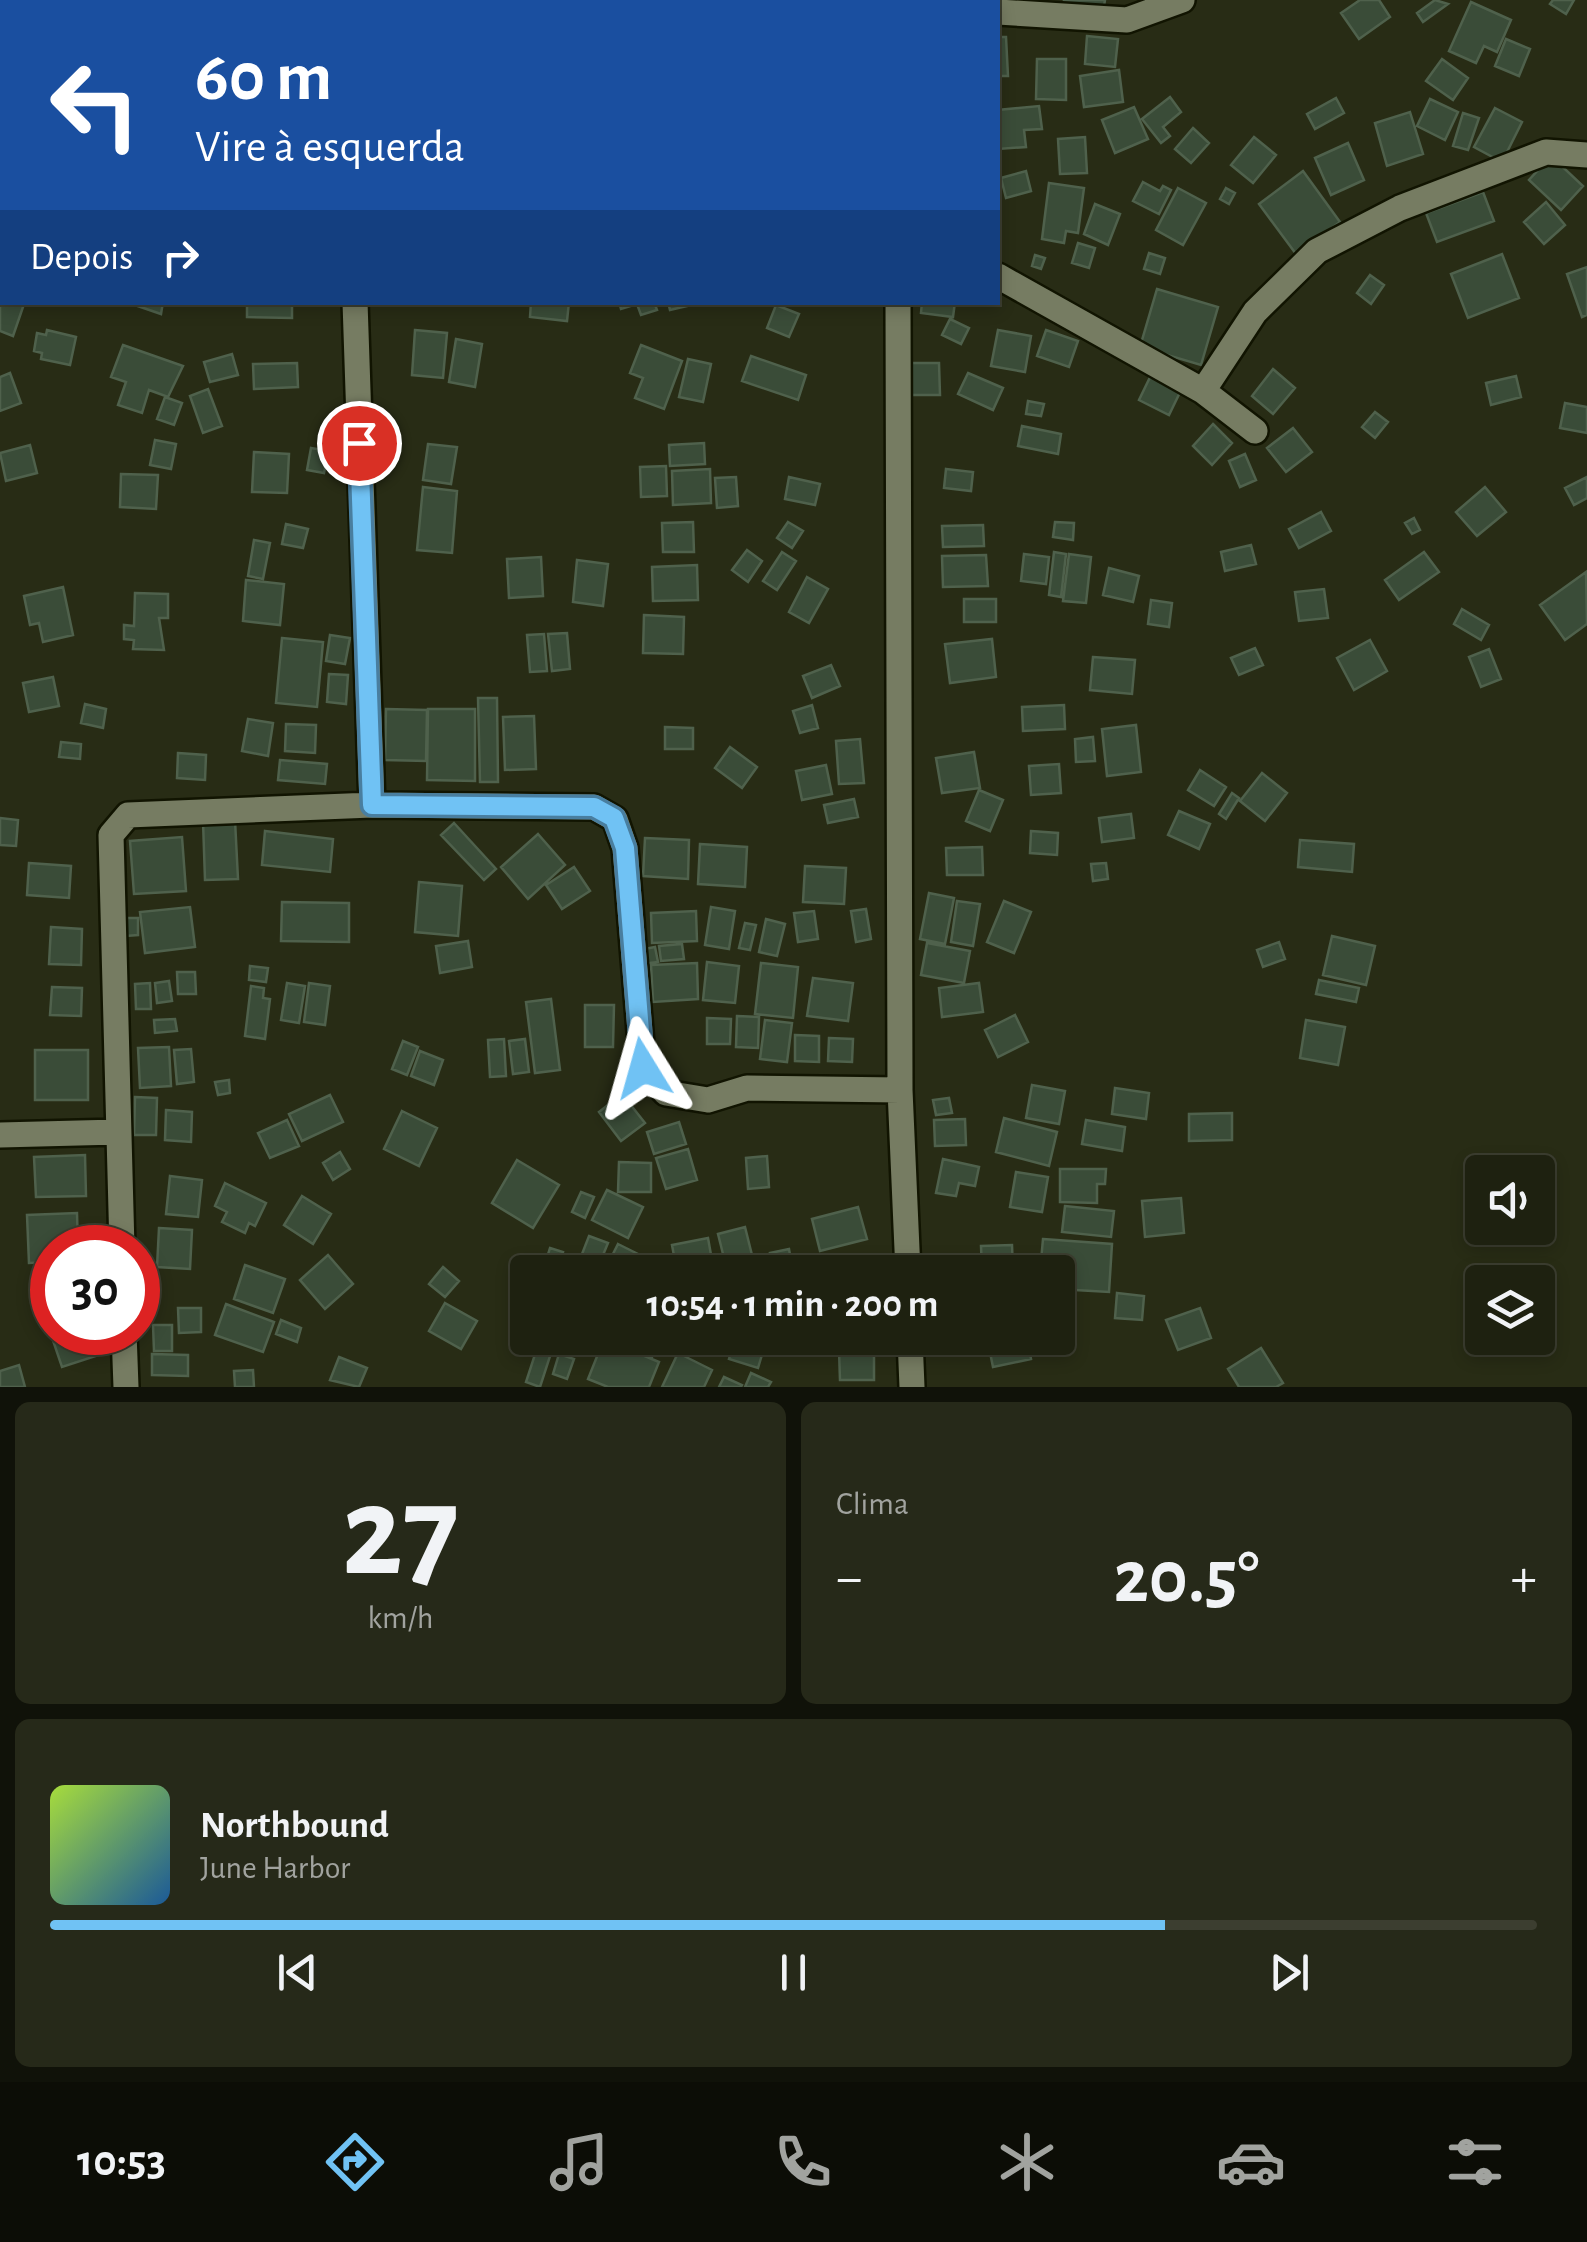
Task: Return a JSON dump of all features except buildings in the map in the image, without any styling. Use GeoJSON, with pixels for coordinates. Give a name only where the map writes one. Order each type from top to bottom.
{"type":"FeatureCollection","features":[{"type":"Feature","properties":{"kind":"street"},"geometry":{"type":"LineString","coordinates":[[1000,12],[1128,20],[1182,0]]}},
{"type":"Feature","properties":{"kind":"street"},"geometry":{"type":"LineString","coordinates":[[1203,392],[1254,312],[1317,252],[1400,208],[1546,152],[1587,155]]}},
{"type":"Feature","properties":{"kind":"street"},"geometry":{"type":"LineString","coordinates":[[1000,277],[1203,392],[1255,430]]}},
{"type":"Feature","properties":{"kind":"street"},"geometry":{"type":"LineString","coordinates":[[354,305],[372,805]]}},
{"type":"Feature","properties":{"kind":"street"},"geometry":{"type":"LineString","coordinates":[[898,305],[900,1090],[907,1255]]}},
{"type":"Feature","properties":{"kind":"street"},"geometry":{"type":"LineString","coordinates":[[121,1225],[111,835],[128,815],[372,805],[594,807],[614,818],[625,848],[643,1068],[666,1094],[708,1100],[747,1088],[900,1090]]}},
{"type":"Feature","properties":{"kind":"street"},"geometry":{"type":"LineString","coordinates":[[0,1134],[118,1132]]}},
{"type":"Feature","properties":{"kind":"street"},"geometry":{"type":"LineString","coordinates":[[125,1355],[126,1387]]}},
{"type":"Feature","properties":{"kind":"street"},"geometry":{"type":"LineString","coordinates":[[911,1355],[912,1387]]}},
{"type":"Feature","properties":{"kind":"route"},"geometry":{"type":"LineString","coordinates":[[359,443],[367,754],[372,805],[594,807],[614,818],[625,848],[643,1068]]}}]}
